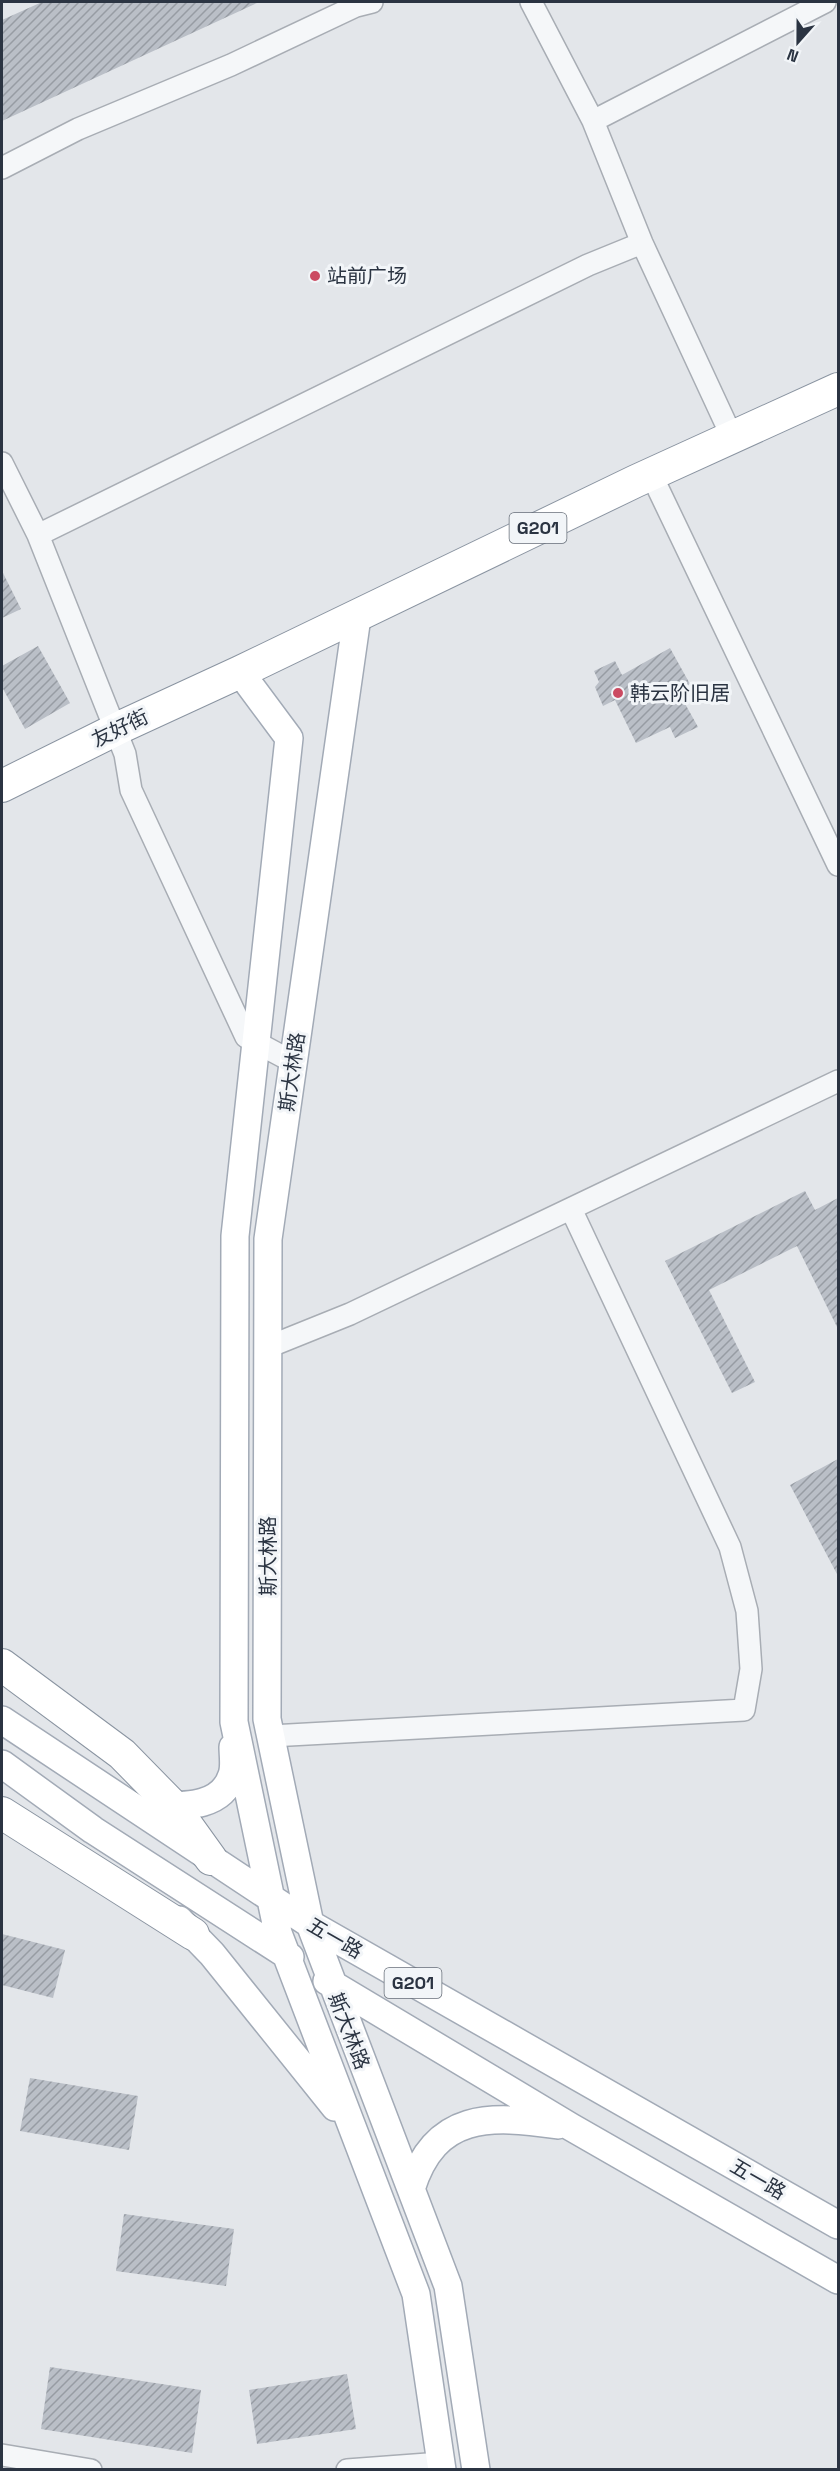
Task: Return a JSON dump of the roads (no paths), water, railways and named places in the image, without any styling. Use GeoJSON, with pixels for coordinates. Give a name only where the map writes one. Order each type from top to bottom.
{"type":"FeatureCollection","features":[{"type":"Feature","properties":{"kind":"highway","name":"G201"},"geometry":{"type":"LineString","coordinates":[[240,672],[651,474],[838,389]]}},
{"type":"Feature","properties":{"kind":"highway","name":"友好街"},"geometry":{"type":"LineString","coordinates":[[2,786],[240,672]]}},
{"type":"Feature","properties":{"kind":"highway"},"geometry":{"type":"LineString","coordinates":[[2,1665],[122,1754],[173,1806],[211,1859]]}},
{"type":"Feature","properties":{"kind":"highway"},"geometry":{"type":"LineString","coordinates":[[2,1813],[193,1934]]}},
{"type":"Feature","properties":{"kind":"main road","name":"斯大林路"},"geometry":{"type":"LineString","coordinates":[[357,617],[268,1239],[267,1719],[310,1924],[448,2286],[476,2469]]}},
{"type":"Feature","properties":{"kind":"main road","name":"斯大林路"},"geometry":{"type":"LineString","coordinates":[[240,672],[289,738],[235,1236],[234,1722],[278,1933],[416,2294],[441,2466]]}},
{"type":"Feature","properties":{"kind":"main road","name":"五一路"},"geometry":{"type":"LineString","coordinates":[[2,1720],[310,1924],[838,2225]]}},
{"type":"Feature","properties":{"kind":"main road"},"geometry":{"type":"LineString","coordinates":[[131,1806],[196,1806],[222,1792],[232,1775],[234,1722]]}},
{"type":"Feature","properties":{"kind":"main road"},"geometry":{"type":"LineString","coordinates":[[2,1764],[93,1830],[331,1984],[571,2127],[838,2280]]}},
{"type":"Feature","properties":{"kind":"main road"},"geometry":{"type":"LineString","coordinates":[[93,1830],[212,1954],[351,2128]]}},
{"type":"Feature","properties":{"kind":"main road"},"geometry":{"type":"LineString","coordinates":[[411,2189],[418,2167],[431,2147],[450,2132],[472,2123],[526,2120],[571,2127]]}},
{"type":"Feature","properties":{"kind":"street"},"geometry":{"type":"LineString","coordinates":[[2,168],[78,129],[231,65],[356,6],[372,2]]}},
{"type":"Feature","properties":{"kind":"street"},"geometry":{"type":"LineString","coordinates":[[531,2],[592,121],[642,243],[732,437]]}},
{"type":"Feature","properties":{"kind":"street"},"geometry":{"type":"LineString","coordinates":[[592,121],[825,2]]}},
{"type":"Feature","properties":{"kind":"street"},"geometry":{"type":"LineString","coordinates":[[38,535],[578,270],[642,243]]}},
{"type":"Feature","properties":{"kind":"street"},"geometry":{"type":"LineString","coordinates":[[2,463],[38,535],[125,754],[131,790],[246,1037],[293,1062]]}},
{"type":"Feature","properties":{"kind":"street"},"geometry":{"type":"LineString","coordinates":[[651,474],[838,865]]}},
{"type":"Feature","properties":{"kind":"street"},"geometry":{"type":"LineString","coordinates":[[268,1347],[350,1314],[838,1081]]}},
{"type":"Feature","properties":{"kind":"street"},"geometry":{"type":"LineString","coordinates":[[271,1736],[744,1710],[751,1669],[747,1611],[729,1547],[571,1209]]}},
{"type":"Feature","properties":{"kind":"street"},"geometry":{"type":"LineString","coordinates":[[2,2456],[37,2469]]}},
{"type":"Feature","properties":{"kind":"street"},"geometry":{"type":"LineString","coordinates":[[2,2456],[91,2469]]}},
{"type":"Feature","properties":{"kind":"street"},"geometry":{"type":"LineString","coordinates":[[347,2469],[441,2466]]}},
{"type":"Feature","properties":{"kind":"place","name":"站前广场"},"geometry":{"type":"Point","coordinates":[315,276]}},
{"type":"Feature","properties":{"kind":"place","name":"韩云阶旧居"},"geometry":{"type":"Point","coordinates":[618,693]}}]}
